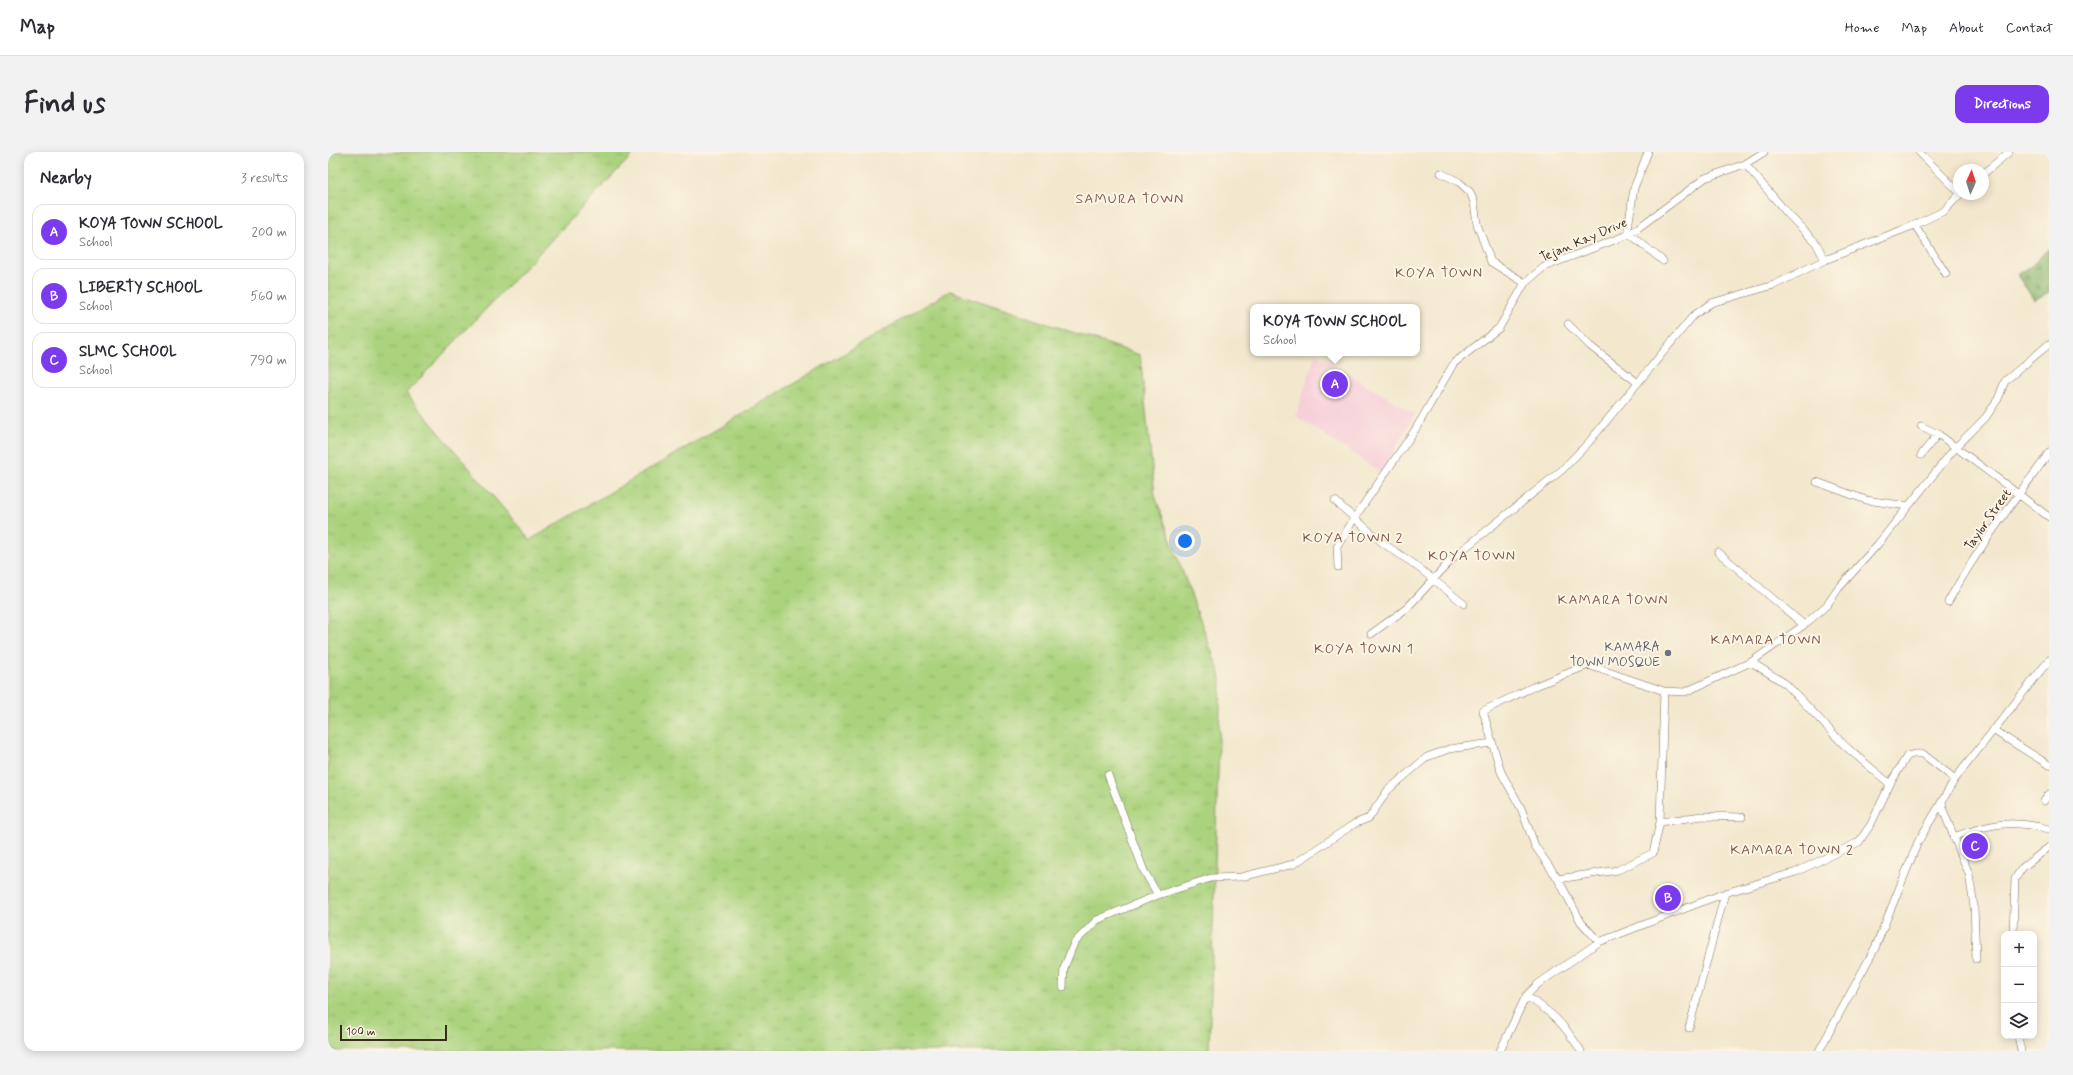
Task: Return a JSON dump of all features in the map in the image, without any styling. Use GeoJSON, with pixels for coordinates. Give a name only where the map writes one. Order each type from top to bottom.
{"type":"FeatureCollection","features":[{"type":"Feature","properties":{"kind":"street"},"geometry":{"type":"LineString","coordinates":[[1648,152],[1634,188],[1628,228],[1630,234],[1663,261]]}},
{"type":"Feature","properties":{"kind":"street","name":"Tejan Kay Drive"},"geometry":{"type":"LineString","coordinates":[[1338,567],[1337,547],[1355,517],[1415,430],[1454,364],[1499,328],[1525,283],[1544,267],[1630,234],[1705,178],[1745,164],[1764,152]]}},
{"type":"Feature","properties":{"kind":"street"},"geometry":{"type":"LineString","coordinates":[[1919,152],[1953,186]]}},
{"type":"Feature","properties":{"kind":"street"},"geometry":{"type":"LineString","coordinates":[[1989,169],[2009,152]]}},
{"type":"Feature","properties":{"kind":"street"},"geometry":{"type":"LineString","coordinates":[[1745,164],[1786,213],[1816,243],[1825,260]]}},
{"type":"Feature","properties":{"kind":"street"},"geometry":{"type":"LineString","coordinates":[[1441,173],[1459,182],[1470,192],[1474,202],[1477,224],[1491,262],[1525,283]]}},
{"type":"Feature","properties":{"kind":"street"},"geometry":{"type":"LineString","coordinates":[[1371,634],[1407,608],[1432,579],[1456,556],[1562,470],[1590,442],[1693,316],[1711,303],[1774,285],[1825,260],[1915,225],[1944,211],[1954,200]]}},
{"type":"Feature","properties":{"kind":"street"},"geometry":{"type":"LineString","coordinates":[[1915,225],[1946,274]]}},
{"type":"Feature","properties":{"kind":"street"},"geometry":{"type":"LineString","coordinates":[[1568,324],[1590,346],[1638,383]]}},
{"type":"Feature","properties":{"kind":"street"},"geometry":{"type":"LineString","coordinates":[[1599,942],[1581,922],[1558,879],[1535,846],[1521,808],[1501,772],[1483,711],[1533,687],[1588,665],[1664,691],[1685,692],[1751,662],[1804,625],[1827,605],[1838,589],[1955,448],[1986,417],[1998,399],[2006,381],[2049,344]]}},
{"type":"Feature","properties":{"kind":"street"},"geometry":{"type":"LineString","coordinates":[[1921,426],[1938,434],[2049,517]]}},
{"type":"Feature","properties":{"kind":"street"},"geometry":{"type":"LineString","coordinates":[[1921,455],[1938,434]]}},
{"type":"Feature","properties":{"kind":"street","name":"Taylor Street"},"geometry":{"type":"LineString","coordinates":[[1948,602],[1968,566],[2019,494],[2037,472],[2049,452]]}},
{"type":"Feature","properties":{"kind":"street"},"geometry":{"type":"LineString","coordinates":[[1817,482],[1866,500],[1908,506]]}},
{"type":"Feature","properties":{"kind":"street"},"geometry":{"type":"LineString","coordinates":[[1335,501],[1384,544],[1464,604]]}},
{"type":"Feature","properties":{"kind":"street"},"geometry":{"type":"LineString","coordinates":[[1718,552],[1804,625]]}},
{"type":"Feature","properties":{"kind":"street"},"geometry":{"type":"LineString","coordinates":[[1819,1051],[1875,948],[1918,842],[1943,799],[1955,779],[1993,730],[2028,690],[2049,660]]}},
{"type":"Feature","properties":{"kind":"street"},"geometry":{"type":"LineString","coordinates":[[1751,662],[1786,684],[1807,704],[1845,746],[1890,784]]}},
{"type":"Feature","properties":{"kind":"street"},"geometry":{"type":"LineString","coordinates":[[1558,879],[1618,870],[1652,853],[1660,822],[1664,691]]}},
{"type":"Feature","properties":{"kind":"street"},"geometry":{"type":"LineString","coordinates":[[1993,730],[2049,765]]}},
{"type":"Feature","properties":{"kind":"street"},"geometry":{"type":"LineString","coordinates":[[1063,987],[1064,968],[1074,943],[1097,920],[1158,895],[1211,878],[1241,877],[1294,864],[1354,824],[1369,818],[1388,790],[1427,757],[1449,748],[1492,743]]}},
{"type":"Feature","properties":{"kind":"street"},"geometry":{"type":"LineString","coordinates":[[1500,1051],[1526,996],[1538,984],[1599,942],[1725,893],[1796,872],[1859,842],[1871,824],[1890,784],[1907,756],[1923,754],[1955,779]]}},
{"type":"Feature","properties":{"kind":"street"},"geometry":{"type":"LineString","coordinates":[[1108,775],[1144,871],[1158,895]]}},
{"type":"Feature","properties":{"kind":"street"},"geometry":{"type":"LineString","coordinates":[[2044,800],[2049,794]]}},
{"type":"Feature","properties":{"kind":"street"},"geometry":{"type":"LineString","coordinates":[[1943,799],[1943,810],[1969,874],[1974,907],[1976,959]]}},
{"type":"Feature","properties":{"kind":"street"},"geometry":{"type":"LineString","coordinates":[[1660,822],[1702,816],[1742,817]]}},
{"type":"Feature","properties":{"kind":"street"},"geometry":{"type":"LineString","coordinates":[[1953,837],[1986,826],[2026,823],[2049,829]]}},
{"type":"Feature","properties":{"kind":"street"},"geometry":{"type":"LineString","coordinates":[[2014,931],[2014,879],[2022,868],[2049,847]]}},
{"type":"Feature","properties":{"kind":"street"},"geometry":{"type":"LineString","coordinates":[[1689,1028],[1725,893]]}},
{"type":"Feature","properties":{"kind":"street"},"geometry":{"type":"LineString","coordinates":[[1526,996],[1548,1011],[1566,1027],[1581,1051]]}},
{"type":"Feature","properties":{"kind":"street"},"geometry":{"type":"LineString","coordinates":[[2019,1039],[2021,1051]]}},
{"type":"Feature","properties":{"kind":"shaded area"},"geometry":{"type":"Polygon","coordinates":[[[1314,356],[1318,356],[1415,414],[1381,473],[1296,416],[1314,356]]]}},
{"type":"Feature","properties":{"kind":"green space"},"geometry":{"type":"Polygon","coordinates":[[[328,152],[635,152],[406,393],[530,540],[950,291],[1140,355],[1155,496],[1221,677],[1209,1051],[328,1051],[328,152]]]}},
{"type":"Feature","properties":{"kind":"green space"},"geometry":{"type":"Polygon","coordinates":[[[2049,248],[2049,292],[2034,300],[2017,275],[2031,266],[2049,248]]]}},
{"type":"Feature","properties":{"kind":"place","name":"KOYA TOWN SCHOOL"},"geometry":{"type":"Point","coordinates":[1335,384]}},
{"type":"Feature","properties":{"kind":"place","name":"KAMARA TOWN MOSQUE"},"geometry":{"type":"Point","coordinates":[1668,653]}},
{"type":"Feature","properties":{"kind":"place","name":"SLMC SCHOOL"},"geometry":{"type":"Point","coordinates":[1975,846]}},
{"type":"Feature","properties":{"kind":"place","name":"LIBERTY SCHOOL"},"geometry":{"type":"Point","coordinates":[1668,898]}},
{"type":"Feature","properties":{"kind":"district","name":"SAMURA TOWN"},"geometry":{"type":"Point","coordinates":[1130,198]}},
{"type":"Feature","properties":{"kind":"district","name":"KOYA TOWN"},"geometry":{"type":"Point","coordinates":[1439,272]}},
{"type":"Feature","properties":{"kind":"district","name":"KOYA TOWN 2"},"geometry":{"type":"Point","coordinates":[1353,537]}},
{"type":"Feature","properties":{"kind":"district","name":"KOYA TOWN"},"geometry":{"type":"Point","coordinates":[1472,555]}},
{"type":"Feature","properties":{"kind":"district","name":"KAMARA TOWN"},"geometry":{"type":"Point","coordinates":[1613,599]}},
{"type":"Feature","properties":{"kind":"district","name":"KAMARA TOWN"},"geometry":{"type":"Point","coordinates":[1766,639]}},
{"type":"Feature","properties":{"kind":"district","name":"KOYA TOWN 1"},"geometry":{"type":"Point","coordinates":[1364,648]}},
{"type":"Feature","properties":{"kind":"district","name":"KAMARA TOWN 2"},"geometry":{"type":"Point","coordinates":[1792,849]}}]}
